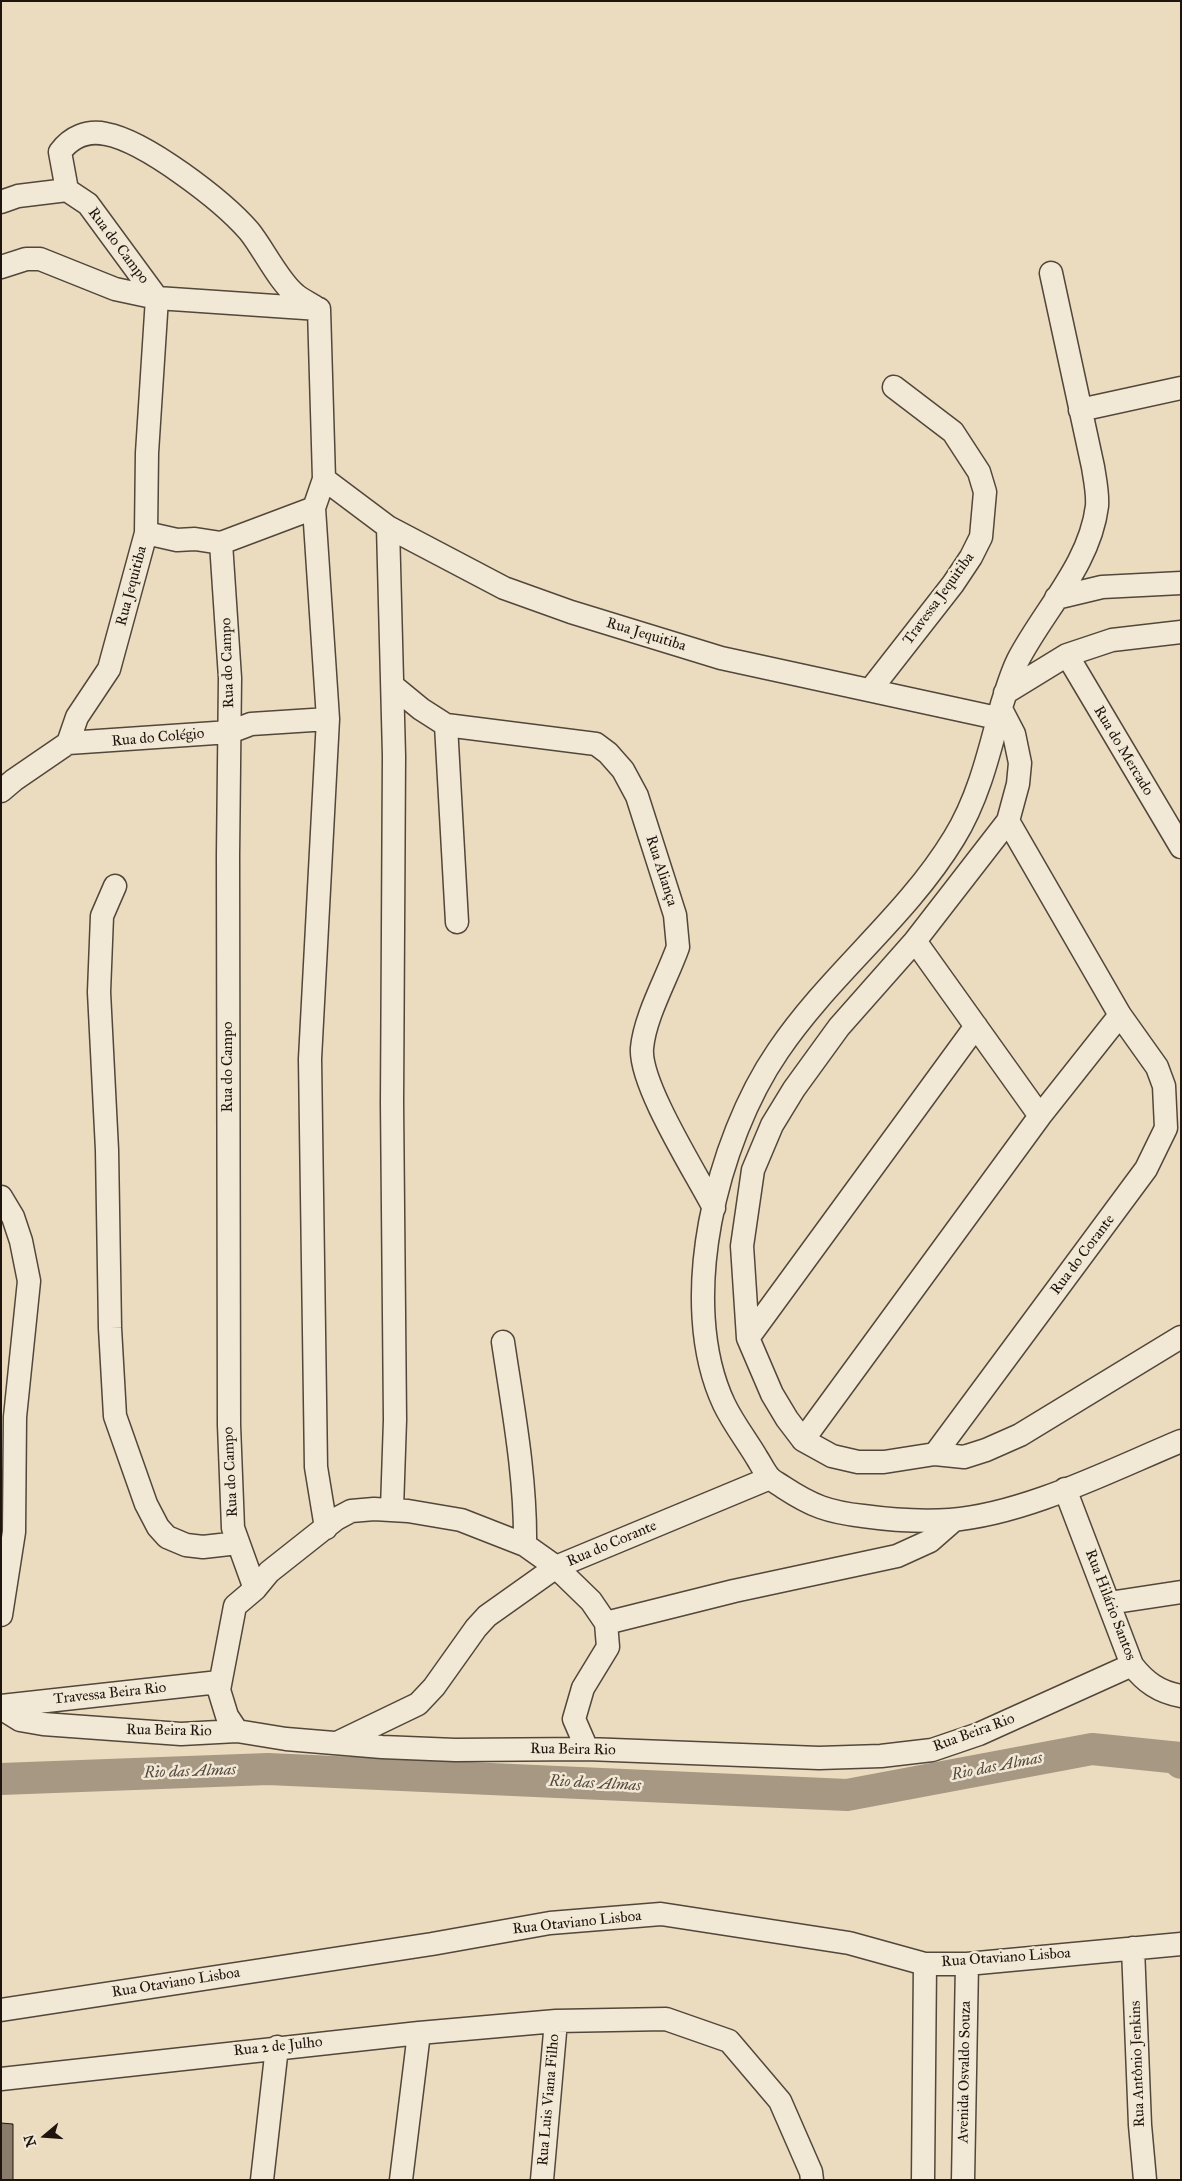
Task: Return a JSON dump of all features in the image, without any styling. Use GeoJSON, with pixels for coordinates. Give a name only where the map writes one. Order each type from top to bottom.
{"type":"FeatureCollection","features":[{"type":"Feature","properties":{"kind":"street"},"geometry":{"type":"LineString","coordinates":[[1,202],[18,196],[67,190],[60,152],[68,142],[89,134],[105,134],[135,143],[214,199],[248,230],[294,294],[319,310]]}},
{"type":"Feature","properties":{"kind":"street","name":"Rua do Campo"},"geometry":{"type":"LineString","coordinates":[[67,190],[88,204],[157,298],[148,410],[146,532]]}},
{"type":"Feature","properties":{"kind":"street"},"geometry":{"type":"LineString","coordinates":[[1,267],[20,261],[40,259],[100,284],[157,298],[319,310]]}},
{"type":"Feature","properties":{"kind":"street"},"geometry":{"type":"LineString","coordinates":[[1052,273],[1093,467],[1096,506],[1092,531],[1084,550],[1015,665],[978,789],[956,836],[907,902],[814,1006],[779,1049],[750,1099],[734,1137],[706,1236],[703,1292],[704,1334],[724,1404],[770,1478],[811,1505],[847,1514],[916,1521],[954,1520],[1016,1507],[1066,1489],[1181,1441]]}},
{"type":"Feature","properties":{"kind":"street"},"geometry":{"type":"LineString","coordinates":[[319,310],[324,479],[314,508],[328,718],[310,1059],[316,1467],[326,1528]]}},
{"type":"Feature","properties":{"kind":"street","name":"Travessa Jequitiba"},"geometry":{"type":"LineString","coordinates":[[871,690],[953,584],[971,557],[981,537],[985,492],[979,472],[953,432],[894,388]]}},
{"type":"Feature","properties":{"kind":"street"},"geometry":{"type":"LineString","coordinates":[[1080,410],[1181,388]]}},
{"type":"Feature","properties":{"kind":"street","name":"Rua Jequitiba"},"geometry":{"type":"LineString","coordinates":[[324,479],[388,527],[504,588],[571,612],[722,658],[871,690],[1001,707]]}},
{"type":"Feature","properties":{"kind":"street","name":"Rua Jequitiba"},"geometry":{"type":"LineString","coordinates":[[68,743],[77,717],[109,669],[146,532],[177,540],[195,539],[221,543],[314,508]]}},
{"type":"Feature","properties":{"kind":"street"},"geometry":{"type":"LineString","coordinates":[[388,527],[392,686],[392,1103],[395,1420],[392,1509]]}},
{"type":"Feature","properties":{"kind":"street","name":"Rua do Campo"},"geometry":{"type":"LineString","coordinates":[[221,543],[230,669],[228,854],[228,1425],[234,1528],[255,1589]]}},
{"type":"Feature","properties":{"kind":"street"},"geometry":{"type":"LineString","coordinates":[[1056,598],[1102,587],[1181,583]]}},
{"type":"Feature","properties":{"kind":"street"},"geometry":{"type":"LineString","coordinates":[[1001,707],[1067,655],[1112,640],[1181,632]]}},
{"type":"Feature","properties":{"kind":"street","name":"Rua do Mercado"},"geometry":{"type":"LineString","coordinates":[[1067,655],[1181,846]]}},
{"type":"Feature","properties":{"kind":"street","name":"Rua Aliança"},"geometry":{"type":"LineString","coordinates":[[392,686],[421,709],[446,724],[596,744],[623,770],[631,784],[669,895],[678,937],[678,947],[650,1020],[642,1049],[646,1079],[714,1208]]}},
{"type":"Feature","properties":{"kind":"street"},"geometry":{"type":"LineString","coordinates":[[1001,707],[1014,734],[1020,763],[1018,784],[1008,821],[915,941],[839,1027],[794,1089],[772,1125],[753,1170],[742,1246],[748,1338],[772,1394],[787,1419],[803,1440],[832,1456],[858,1462],[884,1462],[935,1454],[964,1457],[1020,1435],[1181,1337]]}},
{"type":"Feature","properties":{"kind":"street","name":"Rua do Colégio"},"geometry":{"type":"LineString","coordinates":[[68,743],[230,732],[251,724],[328,718]]}},
{"type":"Feature","properties":{"kind":"street"},"geometry":{"type":"LineString","coordinates":[[446,724],[457,922]]}},
{"type":"Feature","properties":{"kind":"street"},"geometry":{"type":"LineString","coordinates":[[1,791],[68,743]]}},
{"type":"Feature","properties":{"kind":"street","name":"Rua do Corante"},"geometry":{"type":"LineString","coordinates":[[935,1454],[1146,1169],[1166,1128],[1164,1086],[1157,1067],[1120,1015],[1008,821]]}},
{"type":"Feature","properties":{"kind":"street"},"geometry":{"type":"LineString","coordinates":[[115,886],[102,916],[99,992],[108,1150],[110,1328],[115,1416],[146,1504],[158,1527],[167,1537],[186,1545],[194,1546],[238,1543]]}},
{"type":"Feature","properties":{"kind":"street"},"geometry":{"type":"LineString","coordinates":[[915,941],[1040,1116]]}},
{"type":"Feature","properties":{"kind":"street"},"geometry":{"type":"LineString","coordinates":[[803,1440],[1040,1116],[1120,1015]]}},
{"type":"Feature","properties":{"kind":"street"},"geometry":{"type":"LineString","coordinates":[[748,1338],[976,1026]]}},
{"type":"Feature","properties":{"kind":"street"},"geometry":{"type":"LineString","coordinates":[[1,1197],[13,1217],[21,1241],[29,1281],[15,1417],[14,1532],[1,1615]]}},
{"type":"Feature","properties":{"kind":"street"},"geometry":{"type":"LineString","coordinates":[[503,1342],[518,1444],[525,1516],[525,1545]]}},
{"type":"Feature","properties":{"kind":"street","name":"Rua do Corante"},"geometry":{"type":"LineString","coordinates":[[237,1731],[222,1704],[219,1682],[235,1606],[255,1589],[269,1572],[351,1510],[392,1509],[461,1520],[525,1545],[556,1567],[770,1478]]}},
{"type":"Feature","properties":{"kind":"street","name":"Rua Hilário Santos"},"geometry":{"type":"LineString","coordinates":[[1066,1489],[1132,1665],[1140,1676],[1163,1693],[1181,1696]]}},
{"type":"Feature","properties":{"kind":"street"},"geometry":{"type":"LineString","coordinates":[[606,1623],[734,1591],[897,1556],[930,1541],[954,1520]]}},
{"type":"Feature","properties":{"kind":"street"},"geometry":{"type":"LineString","coordinates":[[337,1743],[418,1704],[434,1687],[476,1628],[488,1616],[556,1567],[599,1610],[606,1623],[608,1647],[583,1688],[574,1719],[587,1749]]}},
{"type":"Feature","properties":{"kind":"street"},"geometry":{"type":"LineString","coordinates":[[1109,1603],[1181,1592]]}},
{"type":"Feature","properties":{"kind":"street","name":"Rua Beira Rio"},"geometry":{"type":"LineString","coordinates":[[1,1707],[20,1720],[43,1724],[181,1734],[237,1731],[276,1738],[455,1750],[587,1749],[819,1758],[881,1756],[932,1750],[979,1734],[1132,1665]]}},
{"type":"Feature","properties":{"kind":"street","name":"Travessa Beira Rio"},"geometry":{"type":"LineString","coordinates":[[1,1707],[219,1682]]}},
{"type":"Feature","properties":{"kind":"street","name":"Rua Otaviano Lisboa"},"geometry":{"type":"LineString","coordinates":[[1,2010],[432,1944],[550,1923],[661,1914],[849,1943],[925,1964],[966,1964],[1143,1946],[1181,1944]]}},
{"type":"Feature","properties":{"kind":"street","name":"Rua Antônio Jenkins"},"geometry":{"type":"LineString","coordinates":[[1143,1946],[1140,2125],[1145,2180]]}},
{"type":"Feature","properties":{"kind":"street"},"geometry":{"type":"LineString","coordinates":[[923,2180],[925,1964]]}},
{"type":"Feature","properties":{"kind":"street","name":"Avenida Osvaldo Souza"},"geometry":{"type":"LineString","coordinates":[[963,2180],[966,1964]]}},
{"type":"Feature","properties":{"kind":"street","name":"Rua 2 de Julho"},"geometry":{"type":"LineString","coordinates":[[1,2079],[420,2032],[556,2021],[666,2019],[729,2041],[780,2101],[811,2172],[812,2180]]}},
{"type":"Feature","properties":{"kind":"street","name":"Rua Luis Viana Filho"},"geometry":{"type":"LineString","coordinates":[[542,2180],[556,2021]]}},
{"type":"Feature","properties":{"kind":"street"},"geometry":{"type":"LineString","coordinates":[[401,2180],[420,2032]]}},
{"type":"Feature","properties":{"kind":"street"},"geometry":{"type":"LineString","coordinates":[[262,2180],[277,2047]]}},
{"type":"Feature","properties":{"kind":"building"},"geometry":{"type":"Polygon","coordinates":[[[1,2123],[13,2124],[13,2180],[1,2180],[1,2123]]]}},
{"type":"Feature","properties":{"kind":"waterway","name":"Rio das Almas"},"geometry":{"type":"LineString","coordinates":[[1,1779],[268,1769],[847,1795],[1092,1749],[1180,1758],[1181,1763]]}}]}
